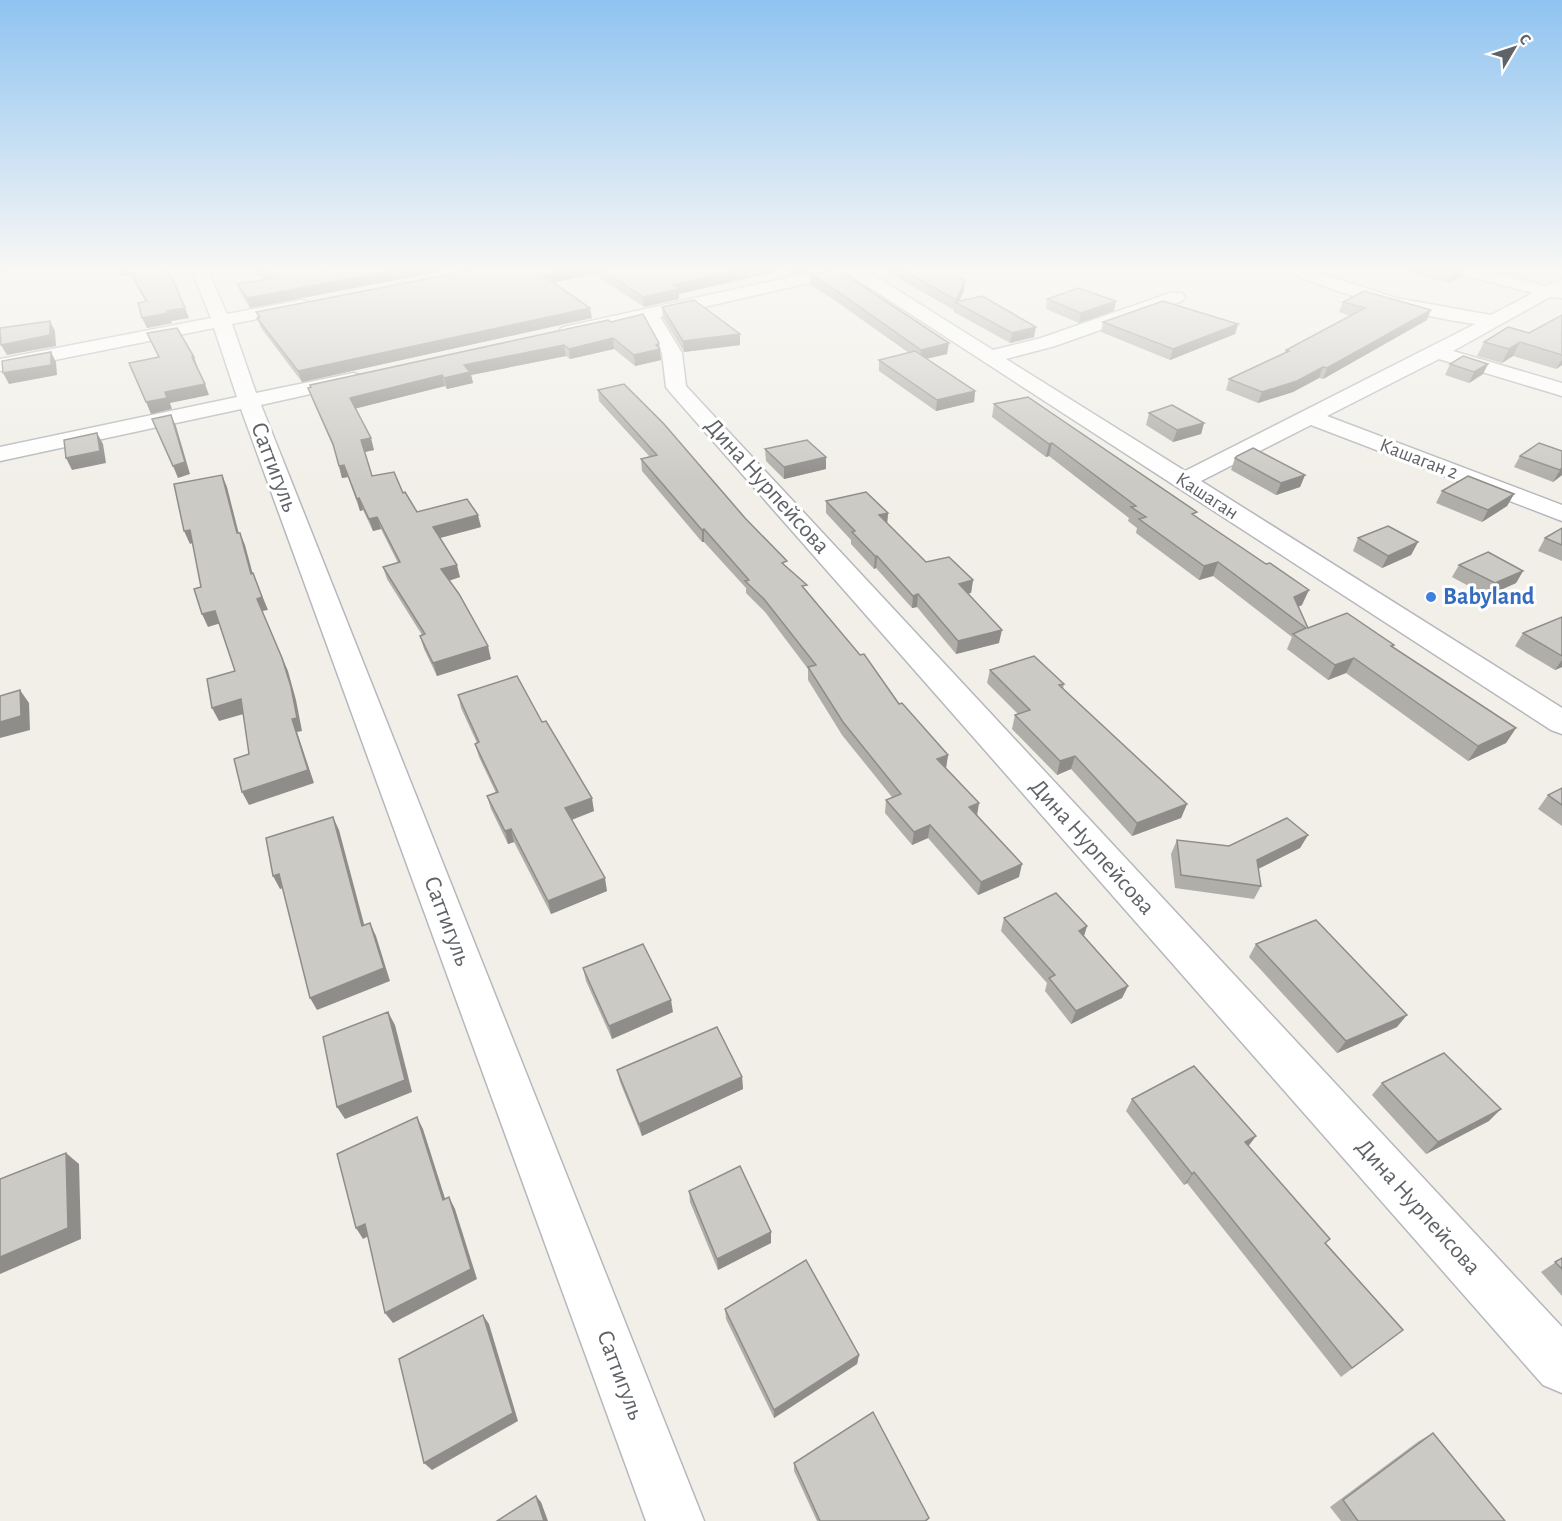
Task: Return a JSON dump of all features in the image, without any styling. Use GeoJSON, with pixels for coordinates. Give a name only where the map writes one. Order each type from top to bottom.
{"type":"FeatureCollection","features":[{"type":"Feature","properties":{"kind":"street"},"geometry":{"type":"LineString","coordinates":[[0,365],[123,340]]}},
{"type":"Feature","properties":{"kind":"street","name":"Саттигуль"},"geometry":{"type":"LineString","coordinates":[[228,340],[249,402],[675,1521]]}},
{"type":"Feature","properties":{"kind":"street","name":"Дина Нурпейсова"},"geometry":{"type":"LineString","coordinates":[[664,340],[672,353],[676,387],[1562,1366]]}},
{"type":"Feature","properties":{"kind":"street","name":"Кашаган"},"geometry":{"type":"LineString","coordinates":[[962,340],[1562,723]]}},
{"type":"Feature","properties":{"kind":"street"},"geometry":{"type":"LineString","coordinates":[[989,357],[1054,340]]}},
{"type":"Feature","properties":{"kind":"street"},"geometry":{"type":"LineString","coordinates":[[1183,481],[1459,340]]}},
{"type":"Feature","properties":{"kind":"street"},"geometry":{"type":"LineString","coordinates":[[1437,352],[1562,390]]}},
{"type":"Feature","properties":{"kind":"street"},"geometry":{"type":"LineString","coordinates":[[0,454],[375,374]]}},
{"type":"Feature","properties":{"kind":"street","name":"Кашаган 2"},"geometry":{"type":"LineString","coordinates":[[1310,417],[1562,514]]}},
{"type":"Feature","properties":{"kind":"building"},"geometry":{"type":"Polygon","coordinates":[[[1,340],[26,340],[1,345],[1,340]]]}},
{"type":"Feature","properties":{"kind":"building"},"geometry":{"type":"Polygon","coordinates":[[[150,340],[184,340],[205,384],[165,392],[167,398],[146,402],[129,363],[159,357],[150,340]]]}},
{"type":"Feature","properties":{"kind":"building"},"geometry":{"type":"Polygon","coordinates":[[[274,340],[442,340],[298,371],[274,340]]]}},
{"type":"Feature","properties":{"kind":"building"},"geometry":{"type":"Polygon","coordinates":[[[516,340],[605,340],[569,349],[564,345],[464,365],[470,372],[444,378],[442,375],[350,398],[371,438],[361,440],[372,476],[394,472],[403,493],[405,492],[417,512],[467,499],[478,515],[433,527],[457,565],[441,569],[459,594],[488,646],[433,663],[420,636],[425,634],[383,567],[400,562],[377,517],[369,519],[359,498],[357,499],[344,465],[339,466],[333,444],[308,388],[311,387],[310,385],[516,340]]]}},
{"type":"Feature","properties":{"kind":"building"},"geometry":{"type":"Polygon","coordinates":[[[615,340],[657,340],[659,343],[656,345],[660,349],[634,355],[615,340]]]}},
{"type":"Feature","properties":{"kind":"building"},"geometry":{"type":"Polygon","coordinates":[[[907,340],[944,340],[949,343],[921,350],[907,340]]]}},
{"type":"Feature","properties":{"kind":"building"},"geometry":{"type":"Polygon","coordinates":[[[1150,340],[1196,340],[1173,349],[1150,340]]]}},
{"type":"Feature","properties":{"kind":"building"},"geometry":{"type":"Polygon","coordinates":[[[1305,340],[1377,340],[1327,368],[1323,367],[1297,381],[1262,392],[1229,379],[1289,351],[1286,350],[1305,340]]]}},
{"type":"Feature","properties":{"kind":"building"},"geometry":{"type":"Polygon","coordinates":[[[1487,340],[1562,340],[1562,355],[1520,342],[1509,349],[1484,342],[1487,340]]]}},
{"type":"Feature","properties":{"kind":"building"},"geometry":{"type":"Polygon","coordinates":[[[915,351],[975,391],[937,400],[879,360],[915,351]]]}},
{"type":"Feature","properties":{"kind":"building"},"geometry":{"type":"Polygon","coordinates":[[[51,352],[51,365],[3,373],[2,361],[51,352]]]}},
{"type":"Feature","properties":{"kind":"building"},"geometry":{"type":"Polygon","coordinates":[[[1463,356],[1488,364],[1474,372],[1450,364],[1463,356]]]}},
{"type":"Feature","properties":{"kind":"building"},"geometry":{"type":"Polygon","coordinates":[[[624,384],[664,424],[745,518],[787,561],[782,563],[807,585],[802,586],[860,655],[864,654],[899,704],[902,703],[948,755],[937,759],[979,803],[969,807],[1022,864],[981,882],[930,825],[914,832],[886,800],[901,794],[843,722],[808,667],[816,665],[764,599],[745,581],[749,580],[641,459],[657,455],[598,390],[624,384]]]}},
{"type":"Feature","properties":{"kind":"building"},"geometry":{"type":"Polygon","coordinates":[[[1028,397],[1197,512],[1192,514],[1309,590],[1294,597],[1308,628],[1347,613],[1394,645],[1391,646],[1516,728],[1478,746],[1354,658],[1335,665],[1293,634],[1306,628],[1218,562],[1204,566],[1139,519],[1146,517],[1131,507],[1136,506],[1052,443],[1049,444],[994,404],[1028,397]]]}},
{"type":"Feature","properties":{"kind":"building"},"geometry":{"type":"Polygon","coordinates":[[[1172,405],[1204,423],[1177,430],[1149,413],[1172,405]]]}},
{"type":"Feature","properties":{"kind":"building"},"geometry":{"type":"Polygon","coordinates":[[[171,415],[185,462],[173,466],[152,419],[171,415]]]}},
{"type":"Feature","properties":{"kind":"building"},"geometry":{"type":"Polygon","coordinates":[[[97,433],[100,451],[66,458],[64,440],[97,433]]]}},
{"type":"Feature","properties":{"kind":"building"},"geometry":{"type":"Polygon","coordinates":[[[807,440],[826,457],[784,467],[765,449],[807,440]]]}},
{"type":"Feature","properties":{"kind":"building"},"geometry":{"type":"Polygon","coordinates":[[[1539,443],[1562,451],[1560,470],[1520,456],[1539,443]]]}},
{"type":"Feature","properties":{"kind":"building"},"geometry":{"type":"Polygon","coordinates":[[[1253,448],[1305,475],[1281,483],[1235,458],[1253,448]]]}},
{"type":"Feature","properties":{"kind":"building"},"geometry":{"type":"Polygon","coordinates":[[[222,475],[237,533],[240,533],[251,574],[253,573],[262,597],[257,599],[282,658],[291,687],[297,718],[292,719],[308,770],[242,792],[234,759],[249,754],[241,699],[212,708],[207,679],[235,671],[215,611],[202,614],[194,589],[201,587],[190,530],[184,531],[174,484],[222,475]]]}},
{"type":"Feature","properties":{"kind":"building"},"geometry":{"type":"Polygon","coordinates":[[[1468,476],[1514,494],[1488,510],[1442,491],[1468,476]]]}},
{"type":"Feature","properties":{"kind":"building"},"geometry":{"type":"Polygon","coordinates":[[[866,492],[888,513],[879,515],[926,562],[949,557],[973,580],[959,584],[1002,630],[958,641],[918,594],[913,596],[826,501],[866,492]]]}},
{"type":"Feature","properties":{"kind":"building"},"geometry":{"type":"Polygon","coordinates":[[[1388,526],[1418,542],[1388,556],[1358,538],[1388,526]]]}},
{"type":"Feature","properties":{"kind":"building"},"geometry":{"type":"Polygon","coordinates":[[[1562,528],[1562,545],[1545,538],[1562,528]]]}},
{"type":"Feature","properties":{"kind":"building"},"geometry":{"type":"Polygon","coordinates":[[[1488,552],[1523,571],[1495,583],[1459,565],[1488,552]]]}},
{"type":"Feature","properties":{"kind":"building"},"geometry":{"type":"Polygon","coordinates":[[[1562,617],[1562,656],[1523,633],[1562,617]]]}},
{"type":"Feature","properties":{"kind":"building"},"geometry":{"type":"Polygon","coordinates":[[[1034,656],[1064,684],[1059,685],[1187,804],[1137,823],[1075,756],[1060,761],[1015,715],[1030,710],[990,670],[1034,656]]]}},
{"type":"Feature","properties":{"kind":"building"},"geometry":{"type":"Polygon","coordinates":[[[517,676],[542,722],[546,721],[592,798],[565,808],[605,878],[548,901],[511,829],[505,831],[487,796],[498,792],[475,744],[479,742],[458,695],[517,676]]]}},
{"type":"Feature","properties":{"kind":"building"},"geometry":{"type":"Polygon","coordinates":[[[20,690],[21,716],[0,722],[0,696],[20,690]]]}},
{"type":"Feature","properties":{"kind":"building"},"geometry":{"type":"Polygon","coordinates":[[[1562,788],[1562,805],[1548,795],[1562,788]]]}},
{"type":"Feature","properties":{"kind":"building"},"geometry":{"type":"Polygon","coordinates":[[[333,817],[362,926],[370,923],[384,968],[310,998],[279,874],[273,876],[266,838],[333,817]]]}},
{"type":"Feature","properties":{"kind":"building"},"geometry":{"type":"Polygon","coordinates":[[[1287,818],[1308,835],[1257,860],[1261,886],[1181,875],[1177,840],[1229,846],[1287,818]]]}},
{"type":"Feature","properties":{"kind":"building"},"geometry":{"type":"Polygon","coordinates":[[[1056,893],[1087,926],[1079,931],[1128,986],[1076,1011],[1049,978],[1055,975],[1004,918],[1056,893]]]}},
{"type":"Feature","properties":{"kind":"building"},"geometry":{"type":"Polygon","coordinates":[[[1316,920],[1407,1015],[1346,1041],[1256,944],[1316,920]]]}},
{"type":"Feature","properties":{"kind":"building"},"geometry":{"type":"Polygon","coordinates":[[[643,944],[671,1000],[609,1026],[583,968],[643,944]]]}},
{"type":"Feature","properties":{"kind":"building"},"geometry":{"type":"Polygon","coordinates":[[[388,1012],[405,1080],[337,1107],[323,1037],[388,1012]]]}},
{"type":"Feature","properties":{"kind":"building"},"geometry":{"type":"Polygon","coordinates":[[[717,1027],[742,1077],[639,1124],[617,1070],[717,1027]]]}},
{"type":"Feature","properties":{"kind":"building"},"geometry":{"type":"Polygon","coordinates":[[[1444,1053],[1501,1109],[1438,1142],[1382,1083],[1444,1053]]]}},
{"type":"Feature","properties":{"kind":"building"},"geometry":{"type":"Polygon","coordinates":[[[1194,1066],[1256,1136],[1245,1142],[1330,1239],[1325,1243],[1403,1330],[1352,1368],[1132,1099],[1194,1066]]]}},
{"type":"Feature","properties":{"kind":"building"},"geometry":{"type":"Polygon","coordinates":[[[417,1117],[443,1200],[449,1197],[471,1269],[385,1313],[365,1224],[356,1228],[337,1154],[417,1117]]]}},
{"type":"Feature","properties":{"kind":"building"},"geometry":{"type":"Polygon","coordinates":[[[66,1153],[68,1228],[0,1257],[0,1179],[66,1153]]]}},
{"type":"Feature","properties":{"kind":"building"},"geometry":{"type":"Polygon","coordinates":[[[740,1166],[771,1232],[717,1259],[689,1191],[740,1166]]]}},
{"type":"Feature","properties":{"kind":"building"},"geometry":{"type":"Polygon","coordinates":[[[1562,1258],[1562,1269],[1555,1262],[1562,1258]]]}},
{"type":"Feature","properties":{"kind":"building"},"geometry":{"type":"Polygon","coordinates":[[[806,1260],[859,1355],[774,1410],[725,1309],[806,1260]]]}},
{"type":"Feature","properties":{"kind":"building"},"geometry":{"type":"Polygon","coordinates":[[[483,1315],[513,1413],[424,1463],[399,1359],[483,1315]]]}},
{"type":"Feature","properties":{"kind":"building"},"geometry":{"type":"Polygon","coordinates":[[[873,1412],[929,1518],[925,1521],[820,1521],[794,1463],[873,1412]]]}},
{"type":"Feature","properties":{"kind":"building"},"geometry":{"type":"Polygon","coordinates":[[[1433,1433],[1505,1521],[1358,1521],[1343,1500],[1433,1433]]]}},
{"type":"Feature","properties":{"kind":"building"},"geometry":{"type":"Polygon","coordinates":[[[536,1496],[544,1521],[497,1521],[536,1496]]]}},
{"type":"Feature","properties":{"kind":"place","name":"Babyland"},"geometry":{"type":"Point","coordinates":[1431,597]}}]}
